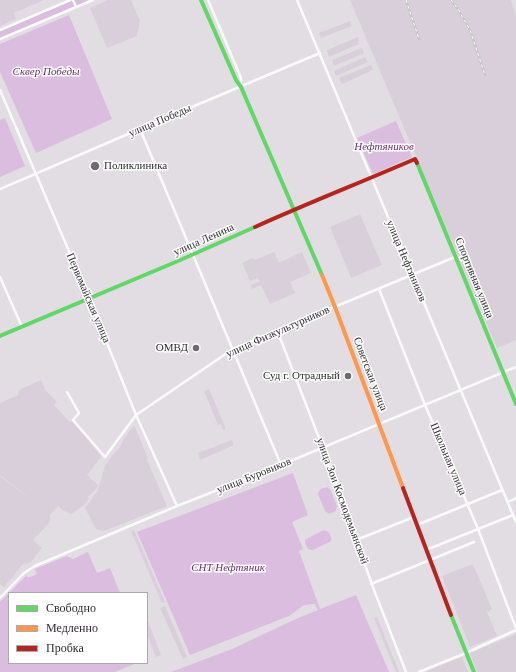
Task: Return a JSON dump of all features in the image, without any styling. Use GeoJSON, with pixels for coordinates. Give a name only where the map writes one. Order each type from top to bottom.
{"type":"FeatureCollection","features":[{"type":"Feature","properties":{"kind":"street"},"geometry":{"type":"LineString","coordinates":[[0,30],[71,0],[76,7]]}},
{"type":"Feature","properties":{"kind":"street"},"geometry":{"type":"LineString","coordinates":[[0,39],[93,0]]}},
{"type":"Feature","properties":{"kind":"street","name":"Советская улица"},"geometry":{"type":"LineString","coordinates":[[201,0],[236,80],[241,87],[335,307],[426,550],[474,672]]}},
{"type":"Feature","properties":{"kind":"street","name":"Советская улица"},"geometry":{"type":"LineString","coordinates":[[208,0],[241,78],[241,87]]}},
{"type":"Feature","properties":{"kind":"street","name":"улица Нефтяников"},"geometry":{"type":"LineString","coordinates":[[297,0],[516,522]]}},
{"type":"Feature","properties":{"kind":"street","name":"улица Победы"},"geometry":{"type":"LineString","coordinates":[[0,190],[320,53]]}},
{"type":"Feature","properties":{"kind":"street","name":"Первомайская улица"},"geometry":{"type":"LineString","coordinates":[[0,90],[89,298],[136,415],[177,506]]}},
{"type":"Feature","properties":{"kind":"street"},"geometry":{"type":"LineString","coordinates":[[140,129],[281,466]]}},
{"type":"Feature","properties":{"kind":"street","name":"улица Ленина"},"geometry":{"type":"LineString","coordinates":[[0,336],[414,159]]}},
{"type":"Feature","properties":{"kind":"street","name":"Спортивная улица"},"geometry":{"type":"LineString","coordinates":[[414,159],[516,404]]}},
{"type":"Feature","properties":{"kind":"street","name":"улица Физкультурников"},"geometry":{"type":"LineString","coordinates":[[67,392],[78,413],[74,420],[105,457],[136,415],[233,349],[456,257]]}},
{"type":"Feature","properties":{"kind":"street"},"geometry":{"type":"LineString","coordinates":[[0,277],[22,327]]}},
{"type":"Feature","properties":{"kind":"street","name":"Школьная улица"},"geometry":{"type":"LineString","coordinates":[[379,289],[425,405],[478,529],[516,629]]}},
{"type":"Feature","properties":{"kind":"street","name":"улица Зои Космодемьянской"},"geometry":{"type":"LineString","coordinates":[[277,330],[323,448],[371,584],[406,672]]}},
{"type":"Feature","properties":{"kind":"street","name":"улица Буровиков"},"geometry":{"type":"LineString","coordinates":[[0,598],[24,573],[35,566],[177,506],[281,466],[516,367]]}},
{"type":"Feature","properties":{"kind":"street"},"geometry":{"type":"LineString","coordinates":[[417,525],[502,490]]}},
{"type":"Feature","properties":{"kind":"street"},"geometry":{"type":"LineString","coordinates":[[508,502],[516,498]]}},
{"type":"Feature","properties":{"kind":"street"},"geometry":{"type":"LineString","coordinates":[[426,550],[513,515]]}},
{"type":"Feature","properties":{"kind":"street"},"geometry":{"type":"LineString","coordinates":[[356,540],[414,517]]}},
{"type":"Feature","properties":{"kind":"street"},"geometry":{"type":"LineString","coordinates":[[371,584],[474,542]]}},
{"type":"Feature","properties":{"kind":"street"},"geometry":{"type":"LineString","coordinates":[[419,672],[466,653],[516,629]]}},
{"type":"Feature","properties":{"kind":"shaded area"},"geometry":{"type":"Polygon","coordinates":[[[0,0],[44,0],[14,13],[16,19],[0,26],[0,0]]]}},
{"type":"Feature","properties":{"kind":"shaded area"},"geometry":{"type":"Polygon","coordinates":[[[108,0],[131,0],[140,21],[137,36],[107,48],[90,8],[108,0]]]}},
{"type":"Feature","properties":{"kind":"shaded area"},"geometry":{"type":"Polygon","coordinates":[[[350,0],[511,0],[516,16],[516,340],[497,348],[350,0]]]}},
{"type":"Feature","properties":{"kind":"shaded area"},"geometry":{"type":"Polygon","coordinates":[[[350,21],[352,26],[321,38],[319,33],[350,21]]]}},
{"type":"Feature","properties":{"kind":"shaded area"},"geometry":{"type":"Polygon","coordinates":[[[358,37],[359,44],[329,57],[327,50],[358,37]]]}},
{"type":"Feature","properties":{"kind":"shaded area"},"geometry":{"type":"Polygon","coordinates":[[[362,48],[364,53],[334,66],[332,60],[362,48]]]}},
{"type":"Feature","properties":{"kind":"shaded area"},"geometry":{"type":"Polygon","coordinates":[[[365,57],[368,62],[336,76],[334,71],[365,57]]]}},
{"type":"Feature","properties":{"kind":"shaded area"},"geometry":{"type":"Polygon","coordinates":[[[371,65],[373,70],[342,84],[339,78],[371,65]]]}},
{"type":"Feature","properties":{"kind":"shaded area"},"geometry":{"type":"Polygon","coordinates":[[[360,214],[382,265],[351,278],[330,227],[360,214]]]}},
{"type":"Feature","properties":{"kind":"shaded area"},"geometry":{"type":"Polygon","coordinates":[[[274,252],[279,263],[302,252],[311,273],[290,282],[295,293],[270,304],[261,285],[252,289],[251,285],[260,281],[258,278],[250,281],[242,263],[253,258],[255,260],[274,252]]]}},
{"type":"Feature","properties":{"kind":"shaded area"},"geometry":{"type":"Polygon","coordinates":[[[41,380],[46,391],[57,402],[54,405],[70,422],[72,421],[100,455],[101,457],[87,475],[98,485],[98,487],[88,497],[89,499],[83,506],[71,514],[58,506],[50,515],[50,522],[33,540],[42,548],[31,562],[22,565],[4,587],[0,584],[0,476],[38,505],[0,475],[0,403],[18,395],[19,390],[41,380]]]}},
{"type":"Feature","properties":{"kind":"shaded area"},"geometry":{"type":"Polygon","coordinates":[[[209,389],[226,429],[223,430],[221,424],[218,425],[204,391],[209,389]]]}},
{"type":"Feature","properties":{"kind":"shaded area"},"geometry":{"type":"Polygon","coordinates":[[[134,425],[167,506],[104,531],[96,529],[85,508],[98,490],[105,466],[120,447],[124,438],[126,438],[134,425]]]}},
{"type":"Feature","properties":{"kind":"shaded area"},"geometry":{"type":"Polygon","coordinates":[[[232,440],[234,445],[200,460],[198,453],[232,440]]]}},
{"type":"Feature","properties":{"kind":"shaded area"},"geometry":{"type":"Polygon","coordinates":[[[134,530],[165,602],[162,603],[131,531],[134,530]]]}},
{"type":"Feature","properties":{"kind":"shaded area"},"geometry":{"type":"Polygon","coordinates":[[[473,564],[492,609],[487,612],[497,636],[470,647],[442,576],[473,564]]]}},
{"type":"Feature","properties":{"kind":"shaded area"},"geometry":{"type":"Polygon","coordinates":[[[165,606],[187,657],[183,659],[160,608],[165,606]]]}},
{"type":"Feature","properties":{"kind":"shaded area"},"geometry":{"type":"Polygon","coordinates":[[[377,617],[399,672],[396,672],[374,618],[377,617]]]}},
{"type":"Feature","properties":{"kind":"shaded area"},"geometry":{"type":"Polygon","coordinates":[[[148,621],[161,655],[156,657],[148,637],[148,621]]]}},
{"type":"Feature","properties":{"kind":"shaded area"},"geometry":{"type":"Polygon","coordinates":[[[516,634],[516,672],[477,672],[470,653],[516,634]]]}},
{"type":"Feature","properties":{"kind":"shaded area"},"geometry":{"type":"Polygon","coordinates":[[[462,657],[468,672],[427,671],[462,657]]]}},
{"type":"Feature","properties":{"kind":"green space"},"geometry":{"type":"Polygon","coordinates":[[[74,0],[89,0],[0,38],[0,31],[74,0]]]}},
{"type":"Feature","properties":{"kind":"green space","name":"Сквер Победы"},"geometry":{"type":"Polygon","coordinates":[[[69,15],[112,119],[36,153],[0,72],[0,44],[69,15]]]}},
{"type":"Feature","properties":{"kind":"green space"},"geometry":{"type":"Polygon","coordinates":[[[5,118],[25,166],[0,177],[0,120],[5,118]]]}},
{"type":"Feature","properties":{"kind":"green space","name":"Нефтяников"},"geometry":{"type":"Polygon","coordinates":[[[396,121],[412,157],[373,174],[357,138],[396,121]]]}},
{"type":"Feature","properties":{"kind":"green space","name":"СНТ Нефтяник"},"geometry":{"type":"Polygon","coordinates":[[[293,473],[308,515],[292,522],[303,549],[299,551],[320,609],[356,595],[389,672],[171,672],[232,649],[318,610],[315,604],[304,605],[289,616],[190,655],[137,532],[293,473]]]}},
{"type":"Feature","properties":{"kind":"green space"},"geometry":{"type":"Polygon","coordinates":[[[327,487],[330,489],[337,506],[336,511],[330,513],[325,511],[318,494],[320,490],[327,487]]]}},
{"type":"Feature","properties":{"kind":"green space"},"geometry":{"type":"Polygon","coordinates":[[[324,530],[330,534],[331,541],[313,550],[308,549],[305,540],[324,530]]]}},
{"type":"Feature","properties":{"kind":"green space"},"geometry":{"type":"Polygon","coordinates":[[[88,552],[97,573],[110,568],[120,592],[10,592],[27,575],[28,578],[37,574],[35,569],[67,556],[73,559],[88,552]]]}},
{"type":"Feature","properties":{"kind":"green space"},"geometry":{"type":"Polygon","coordinates":[[[8,594],[8,664],[135,664],[115,672],[0,672],[0,602],[8,594]]]}},
{"type":"Feature","properties":{"kind":"railway"},"geometry":{"type":"LineString","coordinates":[[406,0],[419,39]]}},
{"type":"Feature","properties":{"kind":"railway"},"geometry":{"type":"LineString","coordinates":[[451,0],[470,30],[485,75]]}},
{"type":"Feature","properties":{"kind":"traffic: fast"},"geometry":{"type":"LineString","coordinates":[[201,0],[236,80],[241,87],[322,275]]}},
{"type":"Feature","properties":{"kind":"traffic: fast"},"geometry":{"type":"LineString","coordinates":[[417,163],[516,404]]}},
{"type":"Feature","properties":{"kind":"traffic: fast"},"geometry":{"type":"LineString","coordinates":[[0,336],[255,227]]}},
{"type":"Feature","properties":{"kind":"traffic: fast"},"geometry":{"type":"LineString","coordinates":[[451,615],[474,672]]}},
{"type":"Feature","properties":{"kind":"traffic: slow"},"geometry":{"type":"LineString","coordinates":[[322,275],[403,488]]}},
{"type":"Feature","properties":{"kind":"traffic: jam"},"geometry":{"type":"LineString","coordinates":[[255,227],[415,159],[417,163]]}},
{"type":"Feature","properties":{"kind":"traffic: jam"},"geometry":{"type":"LineString","coordinates":[[403,488],[451,615]]}},
{"type":"Feature","properties":{"kind":"place","name":"Поликлиника"},"geometry":{"type":"Point","coordinates":[95,166]}},
{"type":"Feature","properties":{"kind":"place","name":"ОМВД"},"geometry":{"type":"Point","coordinates":[196,348]}},
{"type":"Feature","properties":{"kind":"place","name":"Суд г. Отрадный"},"geometry":{"type":"Point","coordinates":[348,376]}}]}
